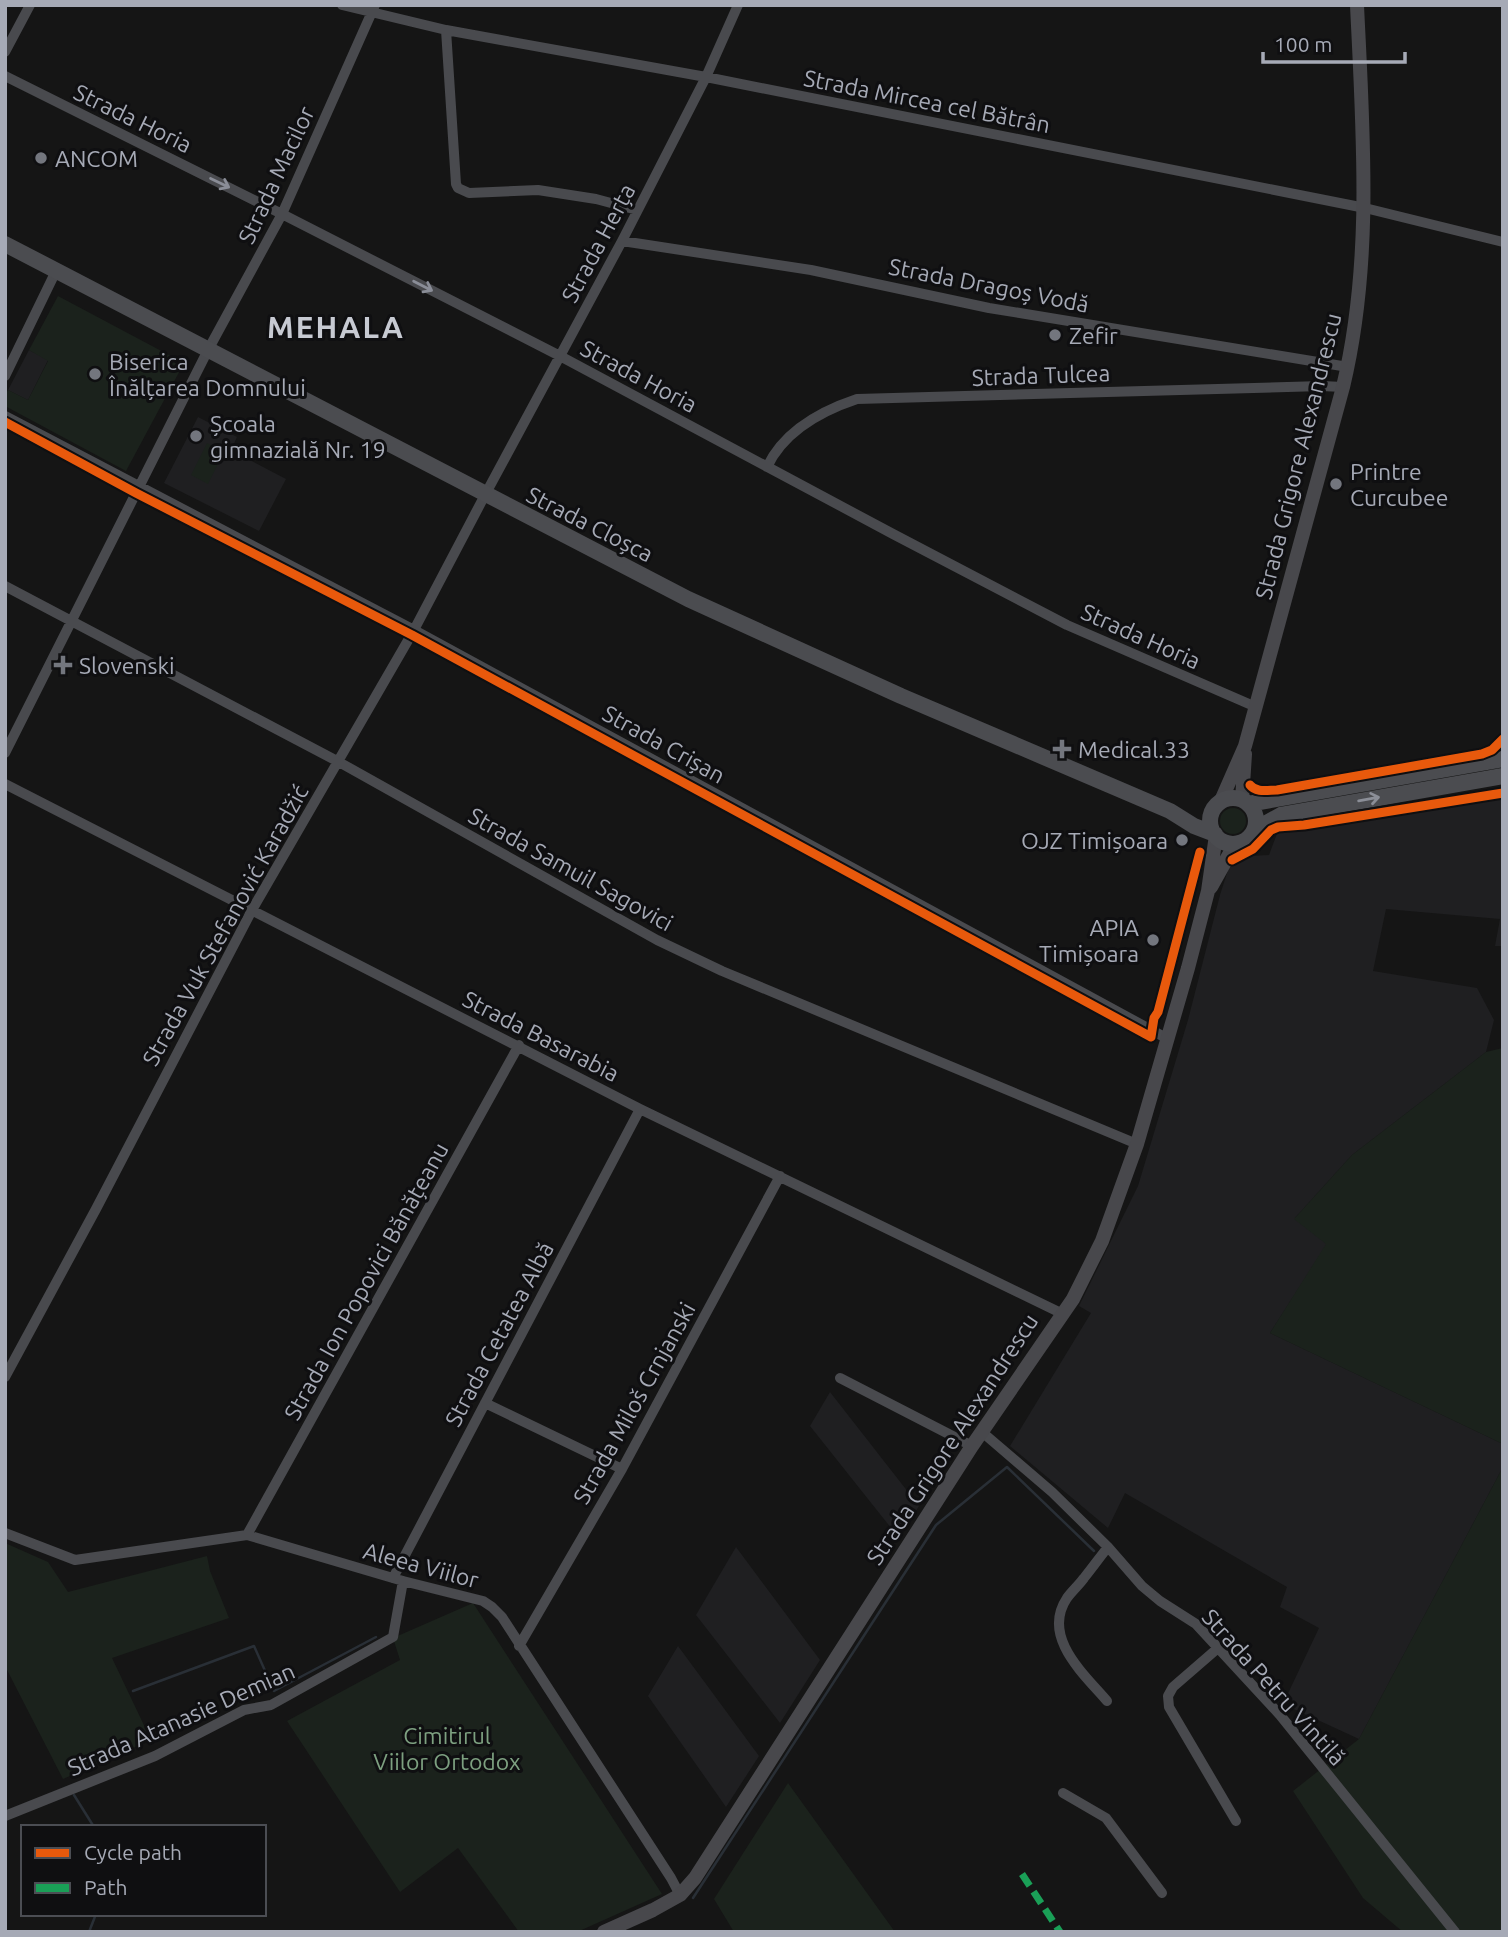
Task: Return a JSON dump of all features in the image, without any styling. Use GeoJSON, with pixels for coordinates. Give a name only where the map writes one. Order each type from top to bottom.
{"type":"FeatureCollection","features":[{"type":"Feature","properties":{"kind":"main road","name":"Strada Cloșca"},"geometry":{"type":"LineString","coordinates":[[5,244],[688,600],[949,717],[1170,811],[1194,827],[1215,834]]}},
{"type":"Feature","properties":{"kind":"main road"},"geometry":{"type":"LineString","coordinates":[[1503,760],[1245,802],[1233,799],[1217,806],[1211,821],[1215,834],[1226,842],[1235,844],[1280,815],[1503,776]]}},
{"type":"Feature","properties":{"kind":"main road"},"geometry":{"type":"LineString","coordinates":[[1245,802],[1256,818],[1254,830]]}},
{"type":"Feature","properties":{"kind":"main road","name":"Strada Cloșca"},"geometry":{"type":"LineString","coordinates":[[1170,811],[1205,812],[1217,806]]}},
{"type":"Feature","properties":{"kind":"street"},"geometry":{"type":"LineString","coordinates":[[5,52],[30,5]]}},
{"type":"Feature","properties":{"kind":"street","name":"Strada Mircea cel Bătrân"},"geometry":{"type":"LineString","coordinates":[[342,5],[373,8],[446,30],[706,77],[1365,208],[1503,242]]}},
{"type":"Feature","properties":{"kind":"street","name":"Strada Herța"},"geometry":{"type":"LineString","coordinates":[[485,495],[622,241],[706,77],[738,5]]}},
{"type":"Feature","properties":{"kind":"street","name":"Strada Grigore Alexandrescu"},"geometry":{"type":"LineString","coordinates":[[1217,806],[1245,746],[1343,387],[1359,309],[1365,208],[1357,5]]}},
{"type":"Feature","properties":{"kind":"street","name":"Strada Macilor"},"geometry":{"type":"LineString","coordinates":[[5,752],[208,350],[282,214],[373,8]]}},
{"type":"Feature","properties":{"kind":"street"},"geometry":{"type":"LineString","coordinates":[[446,30],[458,188],[469,193],[538,190],[597,199],[637,210]]}},
{"type":"Feature","properties":{"kind":"street","name":"Strada Horia"},"geometry":{"type":"LineString","coordinates":[[5,76],[560,356],[1067,625],[1256,707]]}},
{"type":"Feature","properties":{"kind":"street","name":"Strada Dragoș Vodă"},"geometry":{"type":"LineString","coordinates":[[622,241],[811,270],[989,308],[1348,367]]}},
{"type":"Feature","properties":{"kind":"street"},"geometry":{"type":"LineString","coordinates":[[5,376],[56,271]]}},
{"type":"Feature","properties":{"kind":"street","name":"Strada Tulcea"},"geometry":{"type":"LineString","coordinates":[[767,467],[774,452],[793,433],[834,407],[857,400],[1343,387]]}},
{"type":"Feature","properties":{"kind":"street","name":"Strada Crișan"},"geometry":{"type":"LineString","coordinates":[[5,416],[414,630],[1168,1039]]}},
{"type":"Feature","properties":{"kind":"street","name":"Strada Vuk Stefanović Karadžić"},"geometry":{"type":"LineString","coordinates":[[5,1377],[252,910],[414,630],[485,495]]}},
{"type":"Feature","properties":{"kind":"street","name":"Strada Samuil Sagovici"},"geometry":{"type":"LineString","coordinates":[[5,586],[337,761],[668,945],[722,971],[1137,1144]]}},
{"type":"Feature","properties":{"kind":"street","name":"Strada Grigore Alexandrescu"},"geometry":{"type":"LineString","coordinates":[[1245,746],[1245,802]]}},
{"type":"Feature","properties":{"kind":"street"},"geometry":{"type":"LineString","coordinates":[[1503,751],[1503,760]]}},
{"type":"Feature","properties":{"kind":"street","name":"Strada Basarabia"},"geometry":{"type":"LineString","coordinates":[[5,783],[640,1109],[1063,1314]]}},
{"type":"Feature","properties":{"kind":"street","name":"Strada Grigore Alexandrescu"},"geometry":{"type":"LineString","coordinates":[[604,1932],[680,1895],[695,1878],[972,1446],[1073,1299],[1102,1241],[1137,1144],[1209,891],[1215,834]]}},
{"type":"Feature","properties":{"kind":"street","name":"Strada Grigore Alexandrescu"},"geometry":{"type":"LineString","coordinates":[[1209,891],[1235,844]]}},
{"type":"Feature","properties":{"kind":"street","name":"Strada Ion Popovici Bănățeanu"},"geometry":{"type":"LineString","coordinates":[[247,1535],[519,1045]]}},
{"type":"Feature","properties":{"kind":"street","name":"Strada Cetatea Albă"},"geometry":{"type":"LineString","coordinates":[[398,1579],[485,1403],[640,1109]]}},
{"type":"Feature","properties":{"kind":"street","name":"Strada Miloš Crnjanski"},"geometry":{"type":"LineString","coordinates":[[519,1646],[622,1469],[780,1176]]}},
{"type":"Feature","properties":{"kind":"street"},"geometry":{"type":"LineString","coordinates":[[840,1378],[972,1446]]}},
{"type":"Feature","properties":{"kind":"street"},"geometry":{"type":"LineString","coordinates":[[485,1403],[622,1469]]}},
{"type":"Feature","properties":{"kind":"street","name":"Strada Petru Vintilă"},"geometry":{"type":"LineString","coordinates":[[982,1432],[1052,1492],[1108,1547],[1142,1586],[1196,1624],[1280,1714],[1455,1932]]}},
{"type":"Feature","properties":{"kind":"street","name":"Aleea Viilor"},"geometry":{"type":"LineString","coordinates":[[5,1533],[75,1560],[247,1535],[483,1601],[502,1617],[680,1895]]}},
{"type":"Feature","properties":{"kind":"street"},"geometry":{"type":"LineString","coordinates":[[1107,1701],[1064,1646],[1058,1633],[1058,1617],[1066,1599],[1108,1547]]}},
{"type":"Feature","properties":{"kind":"street","name":"Strada Atanasie Demian"},"geometry":{"type":"LineString","coordinates":[[5,1816],[155,1756],[244,1710],[271,1705],[393,1637],[398,1579]]}},
{"type":"Feature","properties":{"kind":"street"},"geometry":{"type":"LineString","coordinates":[[1218,1648],[1173,1687],[1168,1696],[1169,1707],[1236,1821]]}},
{"type":"Feature","properties":{"kind":"street"},"geometry":{"type":"LineString","coordinates":[[1063,1793],[1106,1818],[1161,1893]]}},
{"type":"Feature","properties":{"kind":"shaded area"},"geometry":{"type":"Polygon","coordinates":[[[29,350],[48,360],[28,400],[8,390],[29,350]]]}},
{"type":"Feature","properties":{"kind":"shaded area"},"geometry":{"type":"Polygon","coordinates":[[[198,417],[237,437],[231,450],[286,479],[259,531],[164,483],[198,417]]]}},
{"type":"Feature","properties":{"kind":"shaded area"},"geometry":{"type":"Polygon","coordinates":[[[1503,792],[1503,946],[1495,946],[1500,919],[1386,909],[1373,971],[1477,988],[1494,1020],[1486,1052],[1352,1155],[1295,1218],[1327,1244],[1270,1333],[1503,1444],[1503,1467],[1359,1739],[1283,1704],[1319,1628],[1280,1607],[1287,1587],[1125,1493],[1108,1528],[1010,1446],[1091,1313],[1079,1306],[1138,1186],[1188,1020],[1230,864],[1250,856],[1269,855],[1278,831],[1503,792]]]}},
{"type":"Feature","properties":{"kind":"shaded area"},"geometry":{"type":"Polygon","coordinates":[[[830,1392],[919,1506],[899,1538],[810,1426],[830,1392]]]}},
{"type":"Feature","properties":{"kind":"shaded area"},"geometry":{"type":"Polygon","coordinates":[[[736,1547],[820,1660],[780,1723],[696,1615],[736,1547]]]}},
{"type":"Feature","properties":{"kind":"shaded area"},"geometry":{"type":"Polygon","coordinates":[[[678,1646],[759,1756],[726,1807],[648,1696],[678,1646]]]}},
{"type":"Feature","properties":{"kind":"green space"},"geometry":{"type":"Polygon","coordinates":[[[58,296],[184,363],[126,471],[5,406],[8,390],[28,400],[48,361],[29,350],[58,296]]]}},
{"type":"Feature","properties":{"kind":"green space"},"geometry":{"type":"Polygon","coordinates":[[[207,443],[224,452],[208,484],[191,475],[207,443]]]}},
{"type":"Feature","properties":{"kind":"green space"},"geometry":{"type":"Polygon","coordinates":[[[1233,808],[1242,812],[1246,821],[1242,830],[1233,834],[1224,830],[1220,821],[1224,812],[1233,808]]]}},
{"type":"Feature","properties":{"kind":"green space"},"geometry":{"type":"Polygon","coordinates":[[[1503,1048],[1503,1444],[1270,1333],[1326,1244],[1294,1219],[1352,1155],[1486,1052],[1503,1048]]]}},
{"type":"Feature","properties":{"kind":"green space"},"geometry":{"type":"Polygon","coordinates":[[[1503,1467],[1503,1932],[1403,1932],[1363,1898],[1293,1791],[1359,1739],[1503,1467]]]}},
{"type":"Feature","properties":{"kind":"green space"},"geometry":{"type":"Polygon","coordinates":[[[5,1543],[48,1562],[68,1592],[207,1556],[210,1571],[229,1618],[112,1658],[151,1740],[63,1779],[5,1666],[5,1543]]]}},
{"type":"Feature","properties":{"kind":"green space","name":"Cimitirul Viilor Ortodox"},"geometry":{"type":"Polygon","coordinates":[[[473,1603],[662,1894],[577,1932],[519,1932],[458,1848],[400,1892],[287,1721],[400,1660],[393,1638],[473,1603]]]}},
{"type":"Feature","properties":{"kind":"green space"},"geometry":{"type":"Polygon","coordinates":[[[788,1783],[895,1932],[734,1932],[714,1899],[788,1783]]]}},
{"type":"Feature","properties":{"kind":"waterway"},"geometry":{"type":"LineString","coordinates":[[693,1898],[936,1525],[1007,1467],[1094,1551]]}},
{"type":"Feature","properties":{"kind":"waterway"},"geometry":{"type":"LineString","coordinates":[[133,1691],[254,1646],[274,1691],[376,1637]]}},
{"type":"Feature","properties":{"kind":"waterway"},"geometry":{"type":"LineString","coordinates":[[74,1795],[93,1825]]}},
{"type":"Feature","properties":{"kind":"waterway"},"geometry":{"type":"LineString","coordinates":[[89,1932],[95,1916]]}},
{"type":"Feature","properties":{"kind":"marked path"},"geometry":{"type":"LineString","coordinates":[[1022,1874],[1060,1932]]}},
{"type":"Feature","properties":{"kind":"cycle path"},"geometry":{"type":"LineString","coordinates":[[5,422],[136,493],[412,635],[1151,1037],[1200,852]]}},
{"type":"Feature","properties":{"kind":"cycle path"},"geometry":{"type":"LineString","coordinates":[[1250,785],[1259,790],[1277,790],[1482,754],[1492,750],[1503,739]]}},
{"type":"Feature","properties":{"kind":"cycle path"},"geometry":{"type":"LineString","coordinates":[[1232,860],[1253,849],[1271,830],[1278,827],[1503,793]]}},
{"type":"Feature","properties":{"kind":"place","name":"ANCOM"},"geometry":{"type":"Point","coordinates":[41,158]}},
{"type":"Feature","properties":{"kind":"place","name":"Zefir"},"geometry":{"type":"Point","coordinates":[1055,335]}},
{"type":"Feature","properties":{"kind":"place","name":"Biserica Înălțarea Domnului"},"geometry":{"type":"Point","coordinates":[95,374]}},
{"type":"Feature","properties":{"kind":"place","name":"Școala gimnazială Nr. 19"},"geometry":{"type":"Point","coordinates":[196,436]}},
{"type":"Feature","properties":{"kind":"place","name":"Printre Curcubee"},"geometry":{"type":"Point","coordinates":[1336,484]}},
{"type":"Feature","properties":{"kind":"place","name":"Slovenski"},"geometry":{"type":"Point","coordinates":[63,665]}},
{"type":"Feature","properties":{"kind":"place","name":"Medical.33"},"geometry":{"type":"Point","coordinates":[1062,749]}},
{"type":"Feature","properties":{"kind":"place","name":"OJZ Timișoara"},"geometry":{"type":"Point","coordinates":[1182,840]}},
{"type":"Feature","properties":{"kind":"place","name":"APIA Timișoara"},"geometry":{"type":"Point","coordinates":[1153,940]}},
{"type":"Feature","properties":{"kind":"district","name":"MEHALA"},"geometry":{"type":"Point","coordinates":[336,327]}}]}
